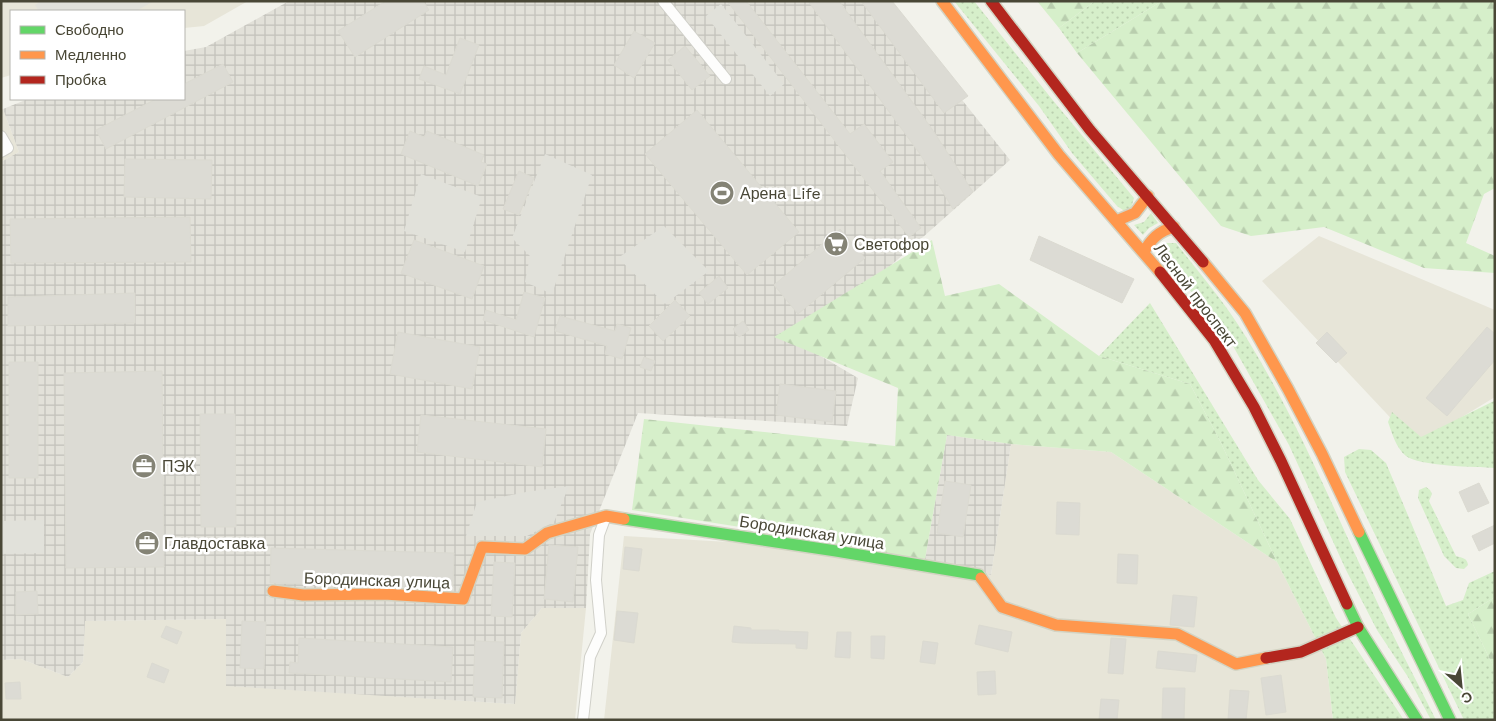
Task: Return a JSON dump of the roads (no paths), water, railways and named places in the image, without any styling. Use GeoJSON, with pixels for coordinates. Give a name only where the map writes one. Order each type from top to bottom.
{"type":"FeatureCollection","features":[{"type":"Feature","properties":{"kind":"main road","name":"Лесной проспект"},"geometry":{"type":"LineString","coordinates":[[942,1],[1059,155],[1144,252],[1214,340],[1254,407],[1358,627],[1417,720]]}},
{"type":"Feature","properties":{"kind":"main road","name":"Лесной проспект"},"geometry":{"type":"LineString","coordinates":[[991,1],[1090,130],[1148,196],[1245,314],[1288,388],[1322,454],[1450,720]]}},
{"type":"Feature","properties":{"kind":"main road"},"geometry":{"type":"LineString","coordinates":[[1116,221],[1136,213],[1141,209],[1148,196]]}},
{"type":"Feature","properties":{"kind":"main road"},"geometry":{"type":"LineString","coordinates":[[1144,252],[1151,240],[1162,230],[1174,227]]}},
{"type":"Feature","properties":{"kind":"main road","name":"Бородинская улица"},"geometry":{"type":"LineString","coordinates":[[273,591],[303,595],[384,594],[464,599],[482,547],[525,549],[547,533],[606,516],[979,575],[1002,607],[1056,626],[1177,634],[1236,664],[1301,652],[1358,627]]}},
{"type":"Feature","properties":{"kind":"street"},"geometry":{"type":"LineString","coordinates":[[663,1],[726,79]]}},
{"type":"Feature","properties":{"kind":"street"},"geometry":{"type":"LineString","coordinates":[[1,136],[8,148],[1,152]]}},
{"type":"Feature","properties":{"kind":"street"},"geometry":{"type":"LineString","coordinates":[[583,720],[590,657],[601,633],[596,580],[599,535],[606,516]]}},
{"type":"Feature","properties":{"kind":"place","name":"Арена Life"},"geometry":{"type":"Point","coordinates":[722,193]}},
{"type":"Feature","properties":{"kind":"place","name":"Светофор"},"geometry":{"type":"Point","coordinates":[836,244]}},
{"type":"Feature","properties":{"kind":"place","name":"ПЭК"},"geometry":{"type":"Point","coordinates":[144,466]}},
{"type":"Feature","properties":{"kind":"place","name":"Главдоставка"},"geometry":{"type":"Point","coordinates":[147,543]}}]}
